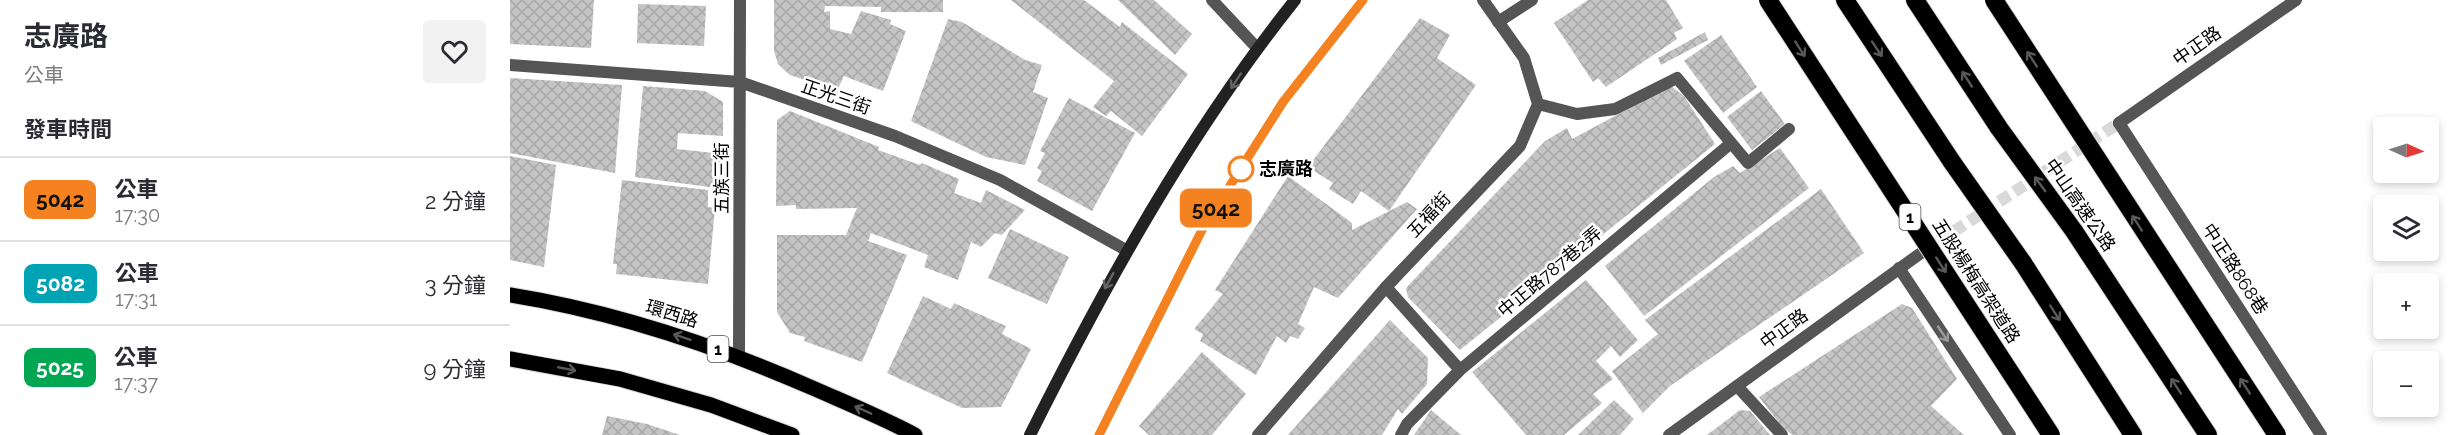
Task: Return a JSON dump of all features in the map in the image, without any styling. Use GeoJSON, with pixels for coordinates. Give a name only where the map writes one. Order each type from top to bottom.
{"type":"FeatureCollection","features":[{"type":"Feature","properties":{"kind":"highway","name":"五股楊梅高架道路"},"geometry":{"type":"LineString","coordinates":[[1768,0],[2052,435]]}},
{"type":"Feature","properties":{"kind":"highway"},"geometry":{"type":"LineString","coordinates":[[1845,0],[1952,162],[2023,263],[2133,435]]}},
{"type":"Feature","properties":{"kind":"highway","name":"中山高速公路"},"geometry":{"type":"LineString","coordinates":[[1915,0],[1999,128],[2074,231],[2208,435]]}},
{"type":"Feature","properties":{"kind":"highway"},"geometry":{"type":"LineString","coordinates":[[1994,0],[2277,435]]}},
{"type":"Feature","properties":{"kind":"main road"},"geometry":{"type":"LineString","coordinates":[[1030,435],[1080,334],[1126,250],[1257,48],[1295,0]]}},
{"type":"Feature","properties":{"kind":"main road"},"geometry":{"type":"LineString","coordinates":[[1100,435],[1202,230],[1283,102],[1363,0]]}},
{"type":"Feature","properties":{"kind":"main road","name":"環西路"},"geometry":{"type":"LineString","coordinates":[[510,296],[557,303],[641,324],[739,356],[915,435]]}},
{"type":"Feature","properties":{"kind":"main road"},"geometry":{"type":"LineString","coordinates":[[510,359],[620,379],[711,405],[792,435]]}},
{"type":"Feature","properties":{"kind":"street","name":"五族三街"},"geometry":{"type":"LineString","coordinates":[[739,356],[740,0]]}},
{"type":"Feature","properties":{"kind":"street"},"geometry":{"type":"LineString","coordinates":[[1212,0],[1257,48]]}},
{"type":"Feature","properties":{"kind":"street"},"geometry":{"type":"LineString","coordinates":[[1483,0],[1524,58],[1538,104],[1577,114],[1615,109],[1677,78],[1748,163],[1789,129]]}},
{"type":"Feature","properties":{"kind":"street"},"geometry":{"type":"LineString","coordinates":[[1498,22],[1532,0]]}},
{"type":"Feature","properties":{"kind":"street","name":"中正路"},"geometry":{"type":"LineString","coordinates":[[2119,123],[2296,0]]}},
{"type":"Feature","properties":{"kind":"street","name":"正光三街"},"geometry":{"type":"LineString","coordinates":[[510,65],[740,82],[895,136],[1000,180],[1126,250]]}},
{"type":"Feature","properties":{"kind":"street","name":"五福街"},"geometry":{"type":"LineString","coordinates":[[1258,435],[1386,287],[1520,146],[1538,104]]}},
{"type":"Feature","properties":{"kind":"street","name":"中正路868巷"},"geometry":{"type":"LineString","coordinates":[[2119,123],[2321,435]]}},
{"type":"Feature","properties":{"kind":"street","name":"中正路787巷2弄"},"geometry":{"type":"LineString","coordinates":[[1401,435],[1407,424],[1460,370],[1730,144]]}},
{"type":"Feature","properties":{"kind":"street","name":"中正路"},"geometry":{"type":"LineString","coordinates":[[1669,435],[1921,253]]}},
{"type":"Feature","properties":{"kind":"street"},"geometry":{"type":"LineString","coordinates":[[1899,268],[2007,430],[1995,435]]}},
{"type":"Feature","properties":{"kind":"street"},"geometry":{"type":"LineString","coordinates":[[1386,287],[1460,370]]}},
{"type":"Feature","properties":{"kind":"street"},"geometry":{"type":"LineString","coordinates":[[1737,386],[1782,435]]}},
{"type":"Feature","properties":{"kind":"building"},"geometry":{"type":"Polygon","coordinates":[[[510,0],[594,0],[591,48],[510,44],[510,0]]]}},
{"type":"Feature","properties":{"kind":"building"},"geometry":{"type":"Polygon","coordinates":[[[774,0],[943,0],[943,12],[881,12],[881,7],[825,6],[824,12],[830,11],[830,29],[851,34],[861,11],[891,20],[890,24],[906,31],[883,91],[844,76],[837,91],[790,75],[778,64],[774,51],[774,0]]]}},
{"type":"Feature","properties":{"kind":"building"},"geometry":{"type":"Polygon","coordinates":[[[1011,0],[1084,0],[1120,27],[1122,22],[1188,74],[1142,136],[1111,111],[1106,116],[1093,107],[1114,81],[1011,0]]]}},
{"type":"Feature","properties":{"kind":"building"},"geometry":{"type":"Polygon","coordinates":[[[1118,0],[1154,0],[1192,34],[1175,55],[1118,0]]]}},
{"type":"Feature","properties":{"kind":"building"},"geometry":{"type":"Polygon","coordinates":[[[1588,0],[1666,0],[1683,28],[1674,33],[1677,39],[1606,87],[1598,78],[1593,82],[1554,23],[1588,0]]]}},
{"type":"Feature","properties":{"kind":"building"},"geometry":{"type":"Polygon","coordinates":[[[638,4],[706,6],[704,46],[637,43],[638,4]]]}},
{"type":"Feature","properties":{"kind":"building"},"geometry":{"type":"Polygon","coordinates":[[[1420,18],[1450,35],[1437,58],[1476,85],[1389,211],[1361,191],[1353,204],[1329,189],[1333,183],[1308,167],[1420,18]]]}},
{"type":"Feature","properties":{"kind":"building"},"geometry":{"type":"Polygon","coordinates":[[[948,19],[962,22],[1025,60],[1042,65],[1033,92],[1048,98],[1025,165],[986,157],[911,121],[948,19]]]}},
{"type":"Feature","properties":{"kind":"building"},"geometry":{"type":"Polygon","coordinates":[[[1705,32],[1708,40],[1661,65],[1658,58],[1705,32]]]}},
{"type":"Feature","properties":{"kind":"building"},"geometry":{"type":"Polygon","coordinates":[[[1721,35],[1757,87],[1723,113],[1684,61],[1721,35]]]}},
{"type":"Feature","properties":{"kind":"building"},"geometry":{"type":"Polygon","coordinates":[[[510,78],[622,85],[615,173],[510,153],[510,78]]]}},
{"type":"Feature","properties":{"kind":"building"},"geometry":{"type":"Polygon","coordinates":[[[643,86],[705,91],[723,102],[723,136],[678,133],[677,149],[723,154],[724,189],[635,177],[643,86]]]}},
{"type":"Feature","properties":{"kind":"building"},"geometry":{"type":"Polygon","coordinates":[[[1671,86],[1684,96],[1715,144],[1460,350],[1408,297],[1406,288],[1545,141],[1567,128],[1572,139],[1671,86]]]}},
{"type":"Feature","properties":{"kind":"building"},"geometry":{"type":"Polygon","coordinates":[[[1761,91],[1785,124],[1752,150],[1727,117],[1761,91]]]}},
{"type":"Feature","properties":{"kind":"building"},"geometry":{"type":"Polygon","coordinates":[[[1069,98],[1135,133],[1092,211],[1037,181],[1042,171],[1037,168],[1045,153],[1040,151],[1069,98]]]}},
{"type":"Feature","properties":{"kind":"building"},"geometry":{"type":"Polygon","coordinates":[[[790,111],[879,147],[878,150],[920,165],[922,163],[959,179],[954,193],[981,203],[986,190],[1025,210],[1002,235],[995,233],[981,247],[971,242],[958,280],[924,267],[928,255],[871,233],[868,241],[907,255],[862,362],[804,341],[805,337],[790,333],[777,312],[777,235],[846,235],[857,208],[796,209],[796,205],[776,206],[777,120],[790,111]]]}},
{"type":"Feature","properties":{"kind":"building"},"geometry":{"type":"Polygon","coordinates":[[[1780,148],[1809,188],[1644,316],[1605,266],[1714,177],[1733,166],[1740,173],[1780,148]]]}},
{"type":"Feature","properties":{"kind":"building"},"geometry":{"type":"Polygon","coordinates":[[[510,156],[556,165],[544,267],[510,260],[510,156]]]}},
{"type":"Feature","properties":{"kind":"building"},"geometry":{"type":"Polygon","coordinates":[[[1288,176],[1352,223],[1352,230],[1407,202],[1417,209],[1338,298],[1314,287],[1298,324],[1305,328],[1298,339],[1290,336],[1286,343],[1277,336],[1256,375],[1200,341],[1203,334],[1194,329],[1223,294],[1215,290],[1288,176]]]}},
{"type":"Feature","properties":{"kind":"building"},"geometry":{"type":"Polygon","coordinates":[[[622,180],[708,190],[708,207],[715,208],[708,284],[616,274],[617,264],[613,264],[622,180]]]}},
{"type":"Feature","properties":{"kind":"building"},"geometry":{"type":"Polygon","coordinates":[[[1821,189],[1864,253],[1670,386],[1643,413],[1612,371],[1658,334],[1645,320],[1821,189]]]}},
{"type":"Feature","properties":{"kind":"building"},"geometry":{"type":"Polygon","coordinates":[[[1010,229],[1069,257],[1047,304],[988,278],[1010,229]]]}},
{"type":"Feature","properties":{"kind":"building"},"geometry":{"type":"Polygon","coordinates":[[[1586,280],[1638,340],[1620,357],[1611,346],[1596,361],[1613,379],[1593,394],[1602,403],[1564,435],[1526,435],[1472,372],[1586,280]]]}},
{"type":"Feature","properties":{"kind":"building"},"geometry":{"type":"Polygon","coordinates":[[[923,296],[951,309],[954,303],[1006,326],[1002,334],[1031,349],[1001,407],[962,408],[887,373],[923,296]]]}},
{"type":"Feature","properties":{"kind":"building"},"geometry":{"type":"Polygon","coordinates":[[[1902,304],[1912,308],[1957,379],[1931,406],[1964,435],[1793,435],[1784,429],[1759,397],[1902,304]]]}},
{"type":"Feature","properties":{"kind":"building"},"geometry":{"type":"Polygon","coordinates":[[[1390,320],[1428,358],[1427,384],[1402,414],[1398,409],[1382,435],[1288,435],[1390,320]]]}},
{"type":"Feature","properties":{"kind":"building"},"geometry":{"type":"Polygon","coordinates":[[[1202,352],[1246,394],[1212,435],[1149,435],[1139,426],[1202,352]]]}},
{"type":"Feature","properties":{"kind":"building"},"geometry":{"type":"Polygon","coordinates":[[[1614,400],[1634,419],[1620,435],[1578,435],[1614,400]]]}},
{"type":"Feature","properties":{"kind":"building"},"geometry":{"type":"Polygon","coordinates":[[[1431,410],[1461,435],[1414,435],[1431,410]]]}},
{"type":"Feature","properties":{"kind":"building"},"geometry":{"type":"Polygon","coordinates":[[[1740,410],[1750,411],[1770,435],[1707,435],[1740,410]]]}},
{"type":"Feature","properties":{"kind":"building"},"geometry":{"type":"Polygon","coordinates":[[[607,416],[647,424],[680,435],[602,435],[607,416]]]}},
{"type":"Feature","properties":{"kind":"tunnel"},"geometry":{"type":"LineString","coordinates":[[1924,251],[2119,123]]}},
{"type":"Feature","properties":{"kind":"bus line","name":"5042"},"geometry":{"type":"LineString","coordinates":[[1099,435],[1202,230],[1283,102],[1363,0]]}},
{"type":"Feature","properties":{"kind":"place","name":"志廣路"},"geometry":{"type":"Point","coordinates":[1241,169]}}]}
